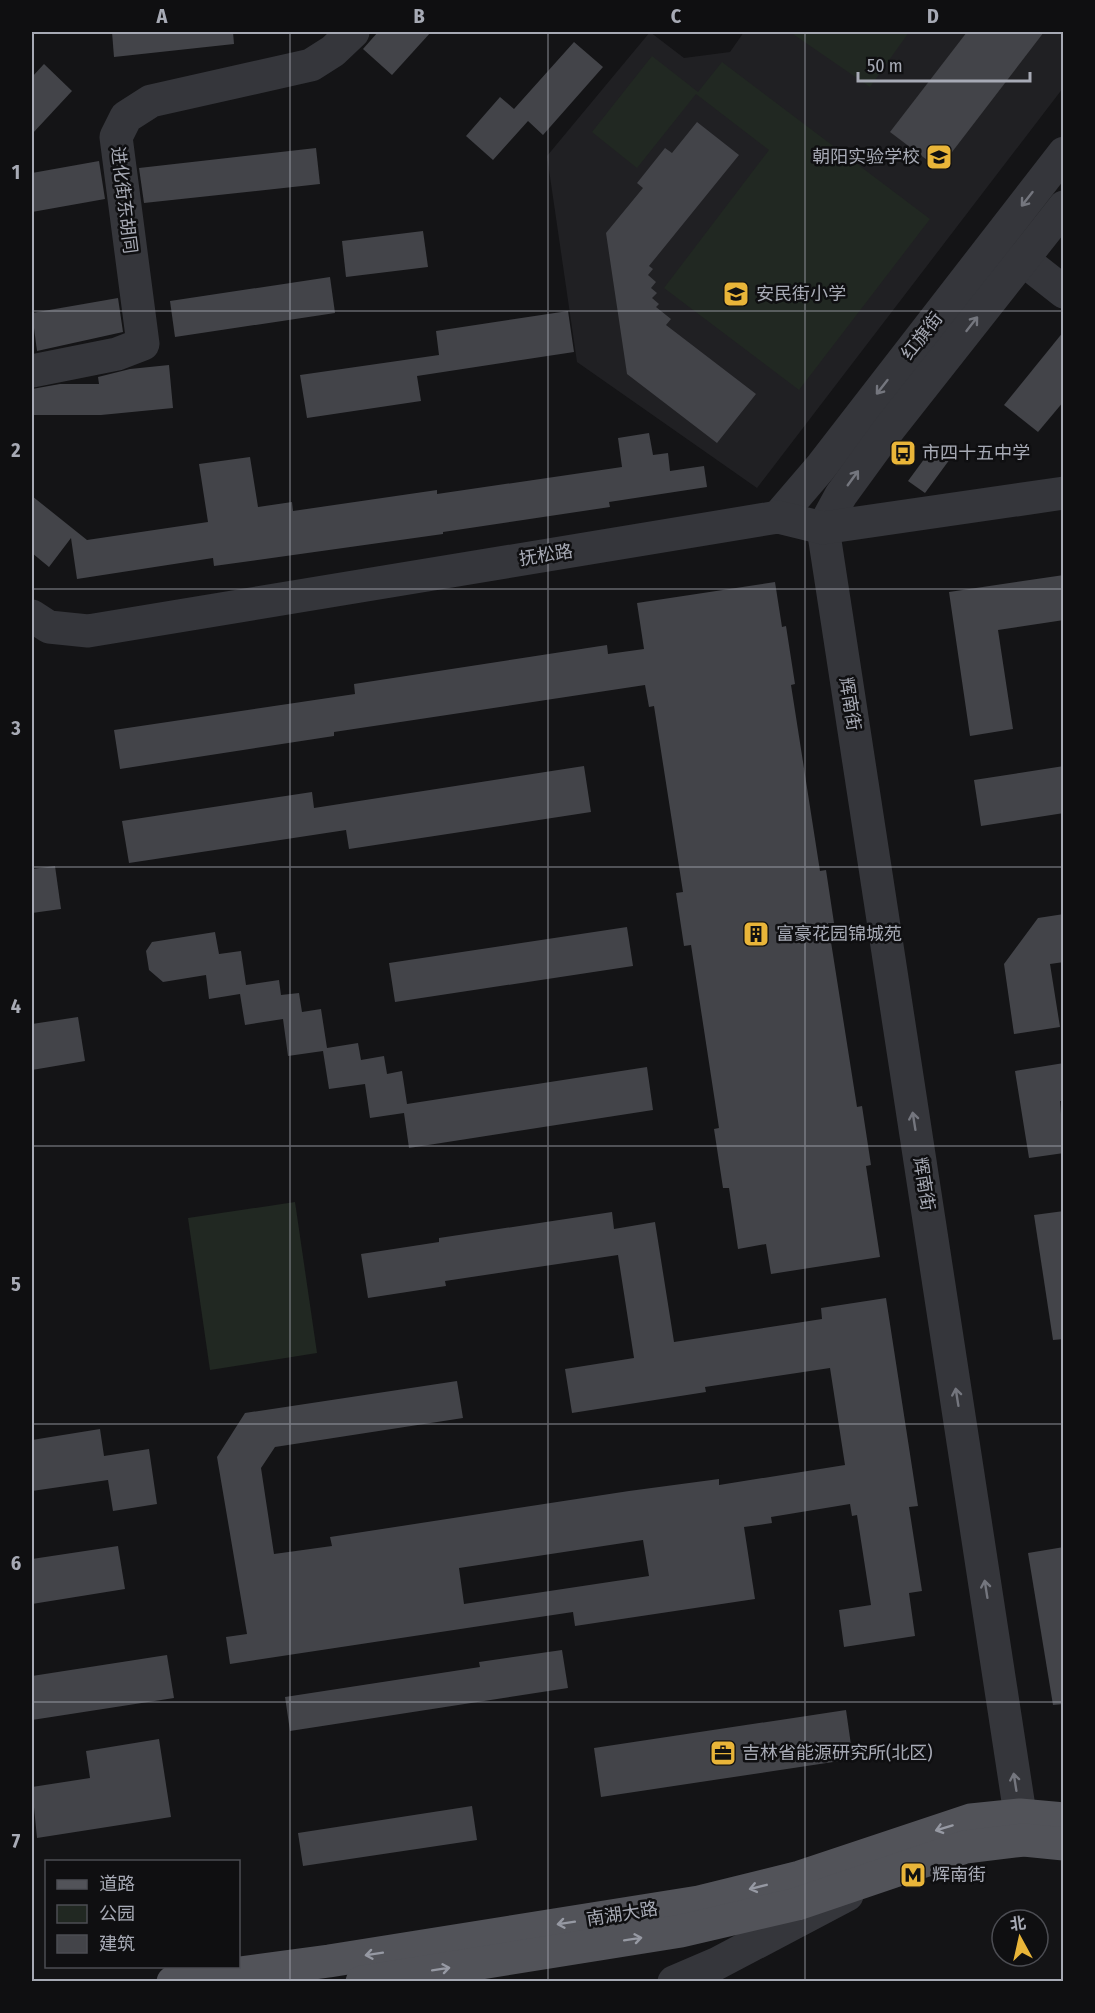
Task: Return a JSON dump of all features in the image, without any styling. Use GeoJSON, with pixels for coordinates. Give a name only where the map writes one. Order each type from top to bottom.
{"type":"FeatureCollection","features":[{"type":"Feature","properties":{"kind":"main road","name":"南湖大路"},"geometry":{"type":"LineString","coordinates":[[362,1982],[681,1931],[797,1904],[1022,1827],[1064,1819]]}},
{"type":"Feature","properties":{"kind":"main road","name":"南湖大路"},"geometry":{"type":"LineString","coordinates":[[172,1982],[261,1976],[699,1902],[800,1877],[971,1820],[1022,1827],[1064,1845]]}},
{"type":"Feature","properties":{"kind":"street","name":"进化街东胡同"},"geometry":{"type":"LineString","coordinates":[[32,371],[117,354],[143,344],[116,137],[126,117],[151,101],[311,65],[333,51],[353,32]]}},
{"type":"Feature","properties":{"kind":"street","name":"红旗街"},"geometry":{"type":"LineString","coordinates":[[778,517],[820,468],[1064,153]]}},
{"type":"Feature","properties":{"kind":"street","name":"红旗街"},"geometry":{"type":"LineString","coordinates":[[823,528],[841,495],[882,439],[1064,207]]}},
{"type":"Feature","properties":{"kind":"street"},"geometry":{"type":"LineString","coordinates":[[1022,259],[1064,292]]}},
{"type":"Feature","properties":{"kind":"street","name":"抚松路"},"geometry":{"type":"LineString","coordinates":[[32,616],[50,627],[88,631],[778,517],[823,528],[1064,492]]}},
{"type":"Feature","properties":{"kind":"street","name":"辉南街"},"geometry":{"type":"LineString","coordinates":[[823,528],[1022,1827]]}},
{"type":"Feature","properties":{"kind":"street"},"geometry":{"type":"LineString","coordinates":[[674,1982],[716,1964],[807,1918],[892,1870]]}},
{"type":"Feature","properties":{"kind":"shaded area","name":"安民街小学"},"geometry":{"type":"Polygon","coordinates":[[[650,32],[684,58],[730,52],[744,32],[1063,32],[1063,88],[757,488],[577,362],[547,156],[650,32]]]}},
{"type":"Feature","properties":{"kind":"green space"},"geometry":{"type":"Polygon","coordinates":[[[790,32],[909,32],[870,87],[790,32]]]}},
{"type":"Feature","properties":{"kind":"green space"},"geometry":{"type":"Polygon","coordinates":[[[652,56],[698,92],[722,62],[930,219],[799,390],[664,288],[769,150],[696,94],[637,168],[592,132],[652,56]]]}},
{"type":"Feature","properties":{"kind":"green space"},"geometry":{"type":"Polygon","coordinates":[[[295,1202],[317,1353],[210,1370],[188,1218],[295,1202]]]}},
{"type":"Feature","properties":{"kind":"building"},"geometry":{"type":"Polygon","coordinates":[[[112,32],[233,32],[234,44],[114,57],[112,32]]]}},
{"type":"Feature","properties":{"kind":"building"},"geometry":{"type":"Polygon","coordinates":[[[378,32],[431,32],[392,75],[363,49],[378,32]]]}},
{"type":"Feature","properties":{"kind":"building"},"geometry":{"type":"Polygon","coordinates":[[[967,32],[1044,32],[939,169],[890,132],[967,32]]]}},
{"type":"Feature","properties":{"kind":"building"},"geometry":{"type":"Polygon","coordinates":[[[574,42],[603,67],[543,135],[528,121],[493,160],[466,136],[500,97],[514,109],[574,42]]]}},
{"type":"Feature","properties":{"kind":"building"},"geometry":{"type":"Polygon","coordinates":[[[44,64],[72,91],[32,134],[32,77],[44,64]]]}},
{"type":"Feature","properties":{"kind":"building"},"geometry":{"type":"Polygon","coordinates":[[[697,122],[739,155],[649,266],[653,269],[648,275],[656,282],[651,288],[657,293],[652,298],[659,304],[656,307],[671,319],[666,325],[756,394],[717,443],[627,374],[606,233],[643,188],[637,183],[665,148],[672,153],[697,122]]]}},
{"type":"Feature","properties":{"kind":"building"},"geometry":{"type":"Polygon","coordinates":[[[316,148],[320,184],[144,203],[139,168],[316,148]]]}},
{"type":"Feature","properties":{"kind":"building"},"geometry":{"type":"Polygon","coordinates":[[[99,161],[105,199],[32,212],[32,173],[99,161]]]}},
{"type":"Feature","properties":{"kind":"building"},"geometry":{"type":"Polygon","coordinates":[[[423,231],[428,267],[346,277],[342,241],[423,231]]]}},
{"type":"Feature","properties":{"kind":"building"},"geometry":{"type":"Polygon","coordinates":[[[330,277],[335,313],[175,337],[170,301],[330,277]]]}},
{"type":"Feature","properties":{"kind":"building"},"geometry":{"type":"Polygon","coordinates":[[[118,298],[123,332],[37,351],[32,313],[118,298]]]}},
{"type":"Feature","properties":{"kind":"building"},"geometry":{"type":"Polygon","coordinates":[[[568,311],[574,352],[417,376],[421,401],[307,418],[300,375],[439,355],[436,331],[568,311]]]}},
{"type":"Feature","properties":{"kind":"building"},"geometry":{"type":"Polygon","coordinates":[[[1064,331],[1064,401],[1038,432],[1004,405],[1064,331]]]}},
{"type":"Feature","properties":{"kind":"building"},"geometry":{"type":"Polygon","coordinates":[[[169,365],[173,408],[101,415],[32,415],[32,389],[60,384],[99,384],[98,377],[130,369],[169,365]]]}},
{"type":"Feature","properties":{"kind":"building"},"geometry":{"type":"Polygon","coordinates":[[[649,433],[653,455],[668,453],[670,471],[704,466],[707,487],[609,502],[610,507],[443,532],[443,534],[214,566],[213,558],[77,579],[71,538],[49,567],[32,553],[32,496],[87,540],[208,522],[199,464],[250,457],[258,507],[292,502],[293,511],[437,490],[437,494],[622,467],[618,438],[649,433]]]}},
{"type":"Feature","properties":{"kind":"building"},"geometry":{"type":"Polygon","coordinates":[[[933,447],[950,459],[925,493],[908,481],[933,447]]]}},
{"type":"Feature","properties":{"kind":"building"},"geometry":{"type":"Polygon","coordinates":[[[1064,575],[1064,620],[998,630],[1013,729],[970,736],[949,592],[1064,575]]]}},
{"type":"Feature","properties":{"kind":"building","name":"富豪花园锦城苑"},"geometry":{"type":"Polygon","coordinates":[[[775,582],[782,627],[786,626],[795,684],[791,685],[820,871],[826,870],[834,923],[828,923],[857,1107],[862,1106],[871,1165],[866,1166],[880,1257],[771,1274],[766,1244],[738,1249],[729,1188],[723,1188],[714,1129],[719,1128],[691,945],[684,946],[676,893],[683,892],[654,706],[649,707],[645,685],[334,732],[334,736],[120,769],[114,730],[355,694],[354,684],[607,645],[608,654],[644,649],[637,603],[775,582]]]}},
{"type":"Feature","properties":{"kind":"building"},"geometry":{"type":"Polygon","coordinates":[[[584,766],[591,812],[349,849],[346,830],[129,863],[122,821],[312,792],[314,808],[584,766]]]}},
{"type":"Feature","properties":{"kind":"building"},"geometry":{"type":"Polygon","coordinates":[[[1064,766],[1064,813],[981,826],[974,780],[1064,766]]]}},
{"type":"Feature","properties":{"kind":"building"},"geometry":{"type":"Polygon","coordinates":[[[55,866],[61,909],[32,913],[32,869],[55,866]]]}},
{"type":"Feature","properties":{"kind":"building"},"geometry":{"type":"Polygon","coordinates":[[[1064,914],[1064,962],[1050,964],[1060,1027],[1014,1034],[1004,964],[1038,918],[1064,914]]]}},
{"type":"Feature","properties":{"kind":"building"},"geometry":{"type":"Polygon","coordinates":[[[627,927],[633,966],[395,1002],[389,963],[627,927]]]}},
{"type":"Feature","properties":{"kind":"building"},"geometry":{"type":"Polygon","coordinates":[[[215,932],[219,954],[241,951],[246,985],[279,980],[281,995],[299,993],[302,1012],[321,1009],[327,1048],[358,1043],[361,1060],[384,1056],[387,1074],[402,1071],[407,1104],[647,1067],[653,1110],[409,1148],[404,1113],[370,1118],[365,1084],[329,1089],[323,1051],[288,1056],[283,1019],[245,1025],[240,994],[209,999],[206,975],[163,982],[149,970],[146,951],[152,942],[215,932]]]}},
{"type":"Feature","properties":{"kind":"building"},"geometry":{"type":"Polygon","coordinates":[[[78,1017],[85,1061],[32,1070],[32,1024],[78,1017]]]}},
{"type":"Feature","properties":{"kind":"building"},"geometry":{"type":"Polygon","coordinates":[[[1064,1063],[1064,1101],[1060,1101],[1064,1153],[1029,1158],[1015,1071],[1064,1063]]]}},
{"type":"Feature","properties":{"kind":"building"},"geometry":{"type":"Polygon","coordinates":[[[1064,1211],[1064,1339],[1053,1340],[1034,1215],[1064,1211]]]}},
{"type":"Feature","properties":{"kind":"building"},"geometry":{"type":"Polygon","coordinates":[[[612,1212],[614,1229],[655,1222],[674,1342],[822,1319],[821,1308],[886,1298],[918,1506],[909,1507],[922,1591],[909,1593],[915,1636],[844,1647],[839,1610],[871,1605],[857,1515],[852,1516],[850,1504],[771,1517],[772,1523],[744,1527],[755,1599],[575,1626],[573,1612],[230,1664],[226,1637],[247,1634],[217,1457],[245,1413],[457,1381],[463,1418],[275,1447],[261,1468],[274,1554],[332,1546],[330,1537],[629,1491],[719,1479],[719,1485],[845,1465],[830,1368],[705,1387],[706,1392],[572,1413],[565,1369],[634,1358],[618,1255],[445,1281],[446,1286],[368,1298],[361,1254],[439,1242],[439,1238],[612,1212]],[[643,1540],[459,1568],[464,1604],[649,1576],[643,1540]]]}},
{"type":"Feature","properties":{"kind":"building"},"geometry":{"type":"Polygon","coordinates":[[[100,1429],[104,1456],[149,1449],[157,1504],[113,1511],[108,1480],[32,1491],[32,1440],[100,1429]]]}},
{"type":"Feature","properties":{"kind":"building"},"geometry":{"type":"Polygon","coordinates":[[[118,1546],[125,1589],[32,1604],[32,1559],[118,1546]]]}},
{"type":"Feature","properties":{"kind":"building"},"geometry":{"type":"Polygon","coordinates":[[[1064,1547],[1064,1704],[1053,1705],[1028,1553],[1064,1547]]]}},
{"type":"Feature","properties":{"kind":"building"},"geometry":{"type":"Polygon","coordinates":[[[562,1650],[568,1688],[290,1731],[285,1697],[480,1667],[479,1662],[562,1650]]]}},
{"type":"Feature","properties":{"kind":"building"},"geometry":{"type":"Polygon","coordinates":[[[167,1655],[174,1698],[32,1720],[32,1676],[167,1655]]]}},
{"type":"Feature","properties":{"kind":"building","name":"吉林省能源研究所(北区)"},"geometry":{"type":"Polygon","coordinates":[[[846,1710],[853,1759],[601,1797],[594,1748],[846,1710]]]}},
{"type":"Feature","properties":{"kind":"building"},"geometry":{"type":"Polygon","coordinates":[[[159,1739],[171,1817],[37,1838],[32,1787],[90,1778],[86,1751],[159,1739]]]}},
{"type":"Feature","properties":{"kind":"building"},"geometry":{"type":"Polygon","coordinates":[[[472,1806],[477,1840],[303,1866],[298,1833],[472,1806]]]}},
{"type":"Feature","properties":{"kind":"place","name":"朝阳实验学校"},"geometry":{"type":"Point","coordinates":[939,157]}},
{"type":"Feature","properties":{"kind":"place","name":"安民街小学"},"geometry":{"type":"Point","coordinates":[736,294]}},
{"type":"Feature","properties":{"kind":"place","name":"市四十五中学"},"geometry":{"type":"Point","coordinates":[903,453]}},
{"type":"Feature","properties":{"kind":"place","name":"富豪花园锦城苑"},"geometry":{"type":"Point","coordinates":[756,934]}},
{"type":"Feature","properties":{"kind":"place","name":"吉林省能源研究所(北区)"},"geometry":{"type":"Point","coordinates":[723,1753]}},
{"type":"Feature","properties":{"kind":"place","name":"辉南街"},"geometry":{"type":"Point","coordinates":[913,1875]}}]}
